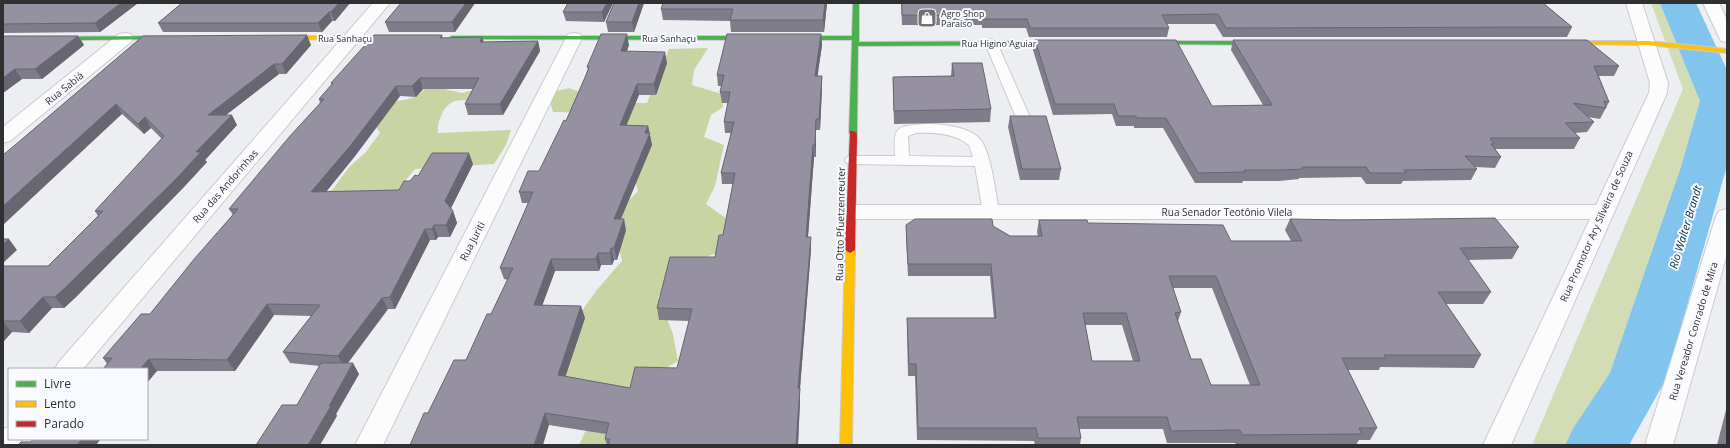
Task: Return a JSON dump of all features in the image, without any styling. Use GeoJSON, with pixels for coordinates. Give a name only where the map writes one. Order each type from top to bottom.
{"type":"FeatureCollection","features":[{"type":"Feature","properties":{"kind":"street","name":"Rua das Andorinhas"},"geometry":{"type":"LineString","coordinates":[[69,368],[382,3]]}},
{"type":"Feature","properties":{"kind":"street","name":"Rua Otto Pfuetzenreuter"},"geometry":{"type":"LineString","coordinates":[[846,445],[856,3]]}},
{"type":"Feature","properties":{"kind":"street","name":"Rua Promotor Ary Silveira de Souza"},"geometry":{"type":"LineString","coordinates":[[1497,445],[1602,212],[1658,93],[1659,83],[1648,42],[1634,3]]}},
{"type":"Feature","properties":{"kind":"street"},"geometry":{"type":"LineString","coordinates":[[1711,3],[1727,37]]}},
{"type":"Feature","properties":{"kind":"street","name":"Rua Sabiá"},"geometry":{"type":"LineString","coordinates":[[3,138],[125,38]]}},
{"type":"Feature","properties":{"kind":"street"},"geometry":{"type":"LineString","coordinates":[[3,39],[180,38]]}},
{"type":"Feature","properties":{"kind":"street","name":"Rua Sanhaçu"},"geometry":{"type":"LineString","coordinates":[[266,38],[408,38]]}},
{"type":"Feature","properties":{"kind":"street","name":"Rua Sanhaçu"},"geometry":{"type":"LineString","coordinates":[[440,38],[762,38]]}},
{"type":"Feature","properties":{"kind":"street","name":"Rua Juriti"},"geometry":{"type":"LineString","coordinates":[[369,445],[574,38]]}},
{"type":"Feature","properties":{"kind":"street"},"geometry":{"type":"LineString","coordinates":[[785,38],[855,41]]}},
{"type":"Feature","properties":{"kind":"street","name":"Rua Higino Aguiar"},"geometry":{"type":"LineString","coordinates":[[855,41],[991,44],[1070,43]]}},
{"type":"Feature","properties":{"kind":"street"},"geometry":{"type":"LineString","coordinates":[[1553,43],[1648,42],[1727,50]]}},
{"type":"Feature","properties":{"kind":"street"},"geometry":{"type":"LineString","coordinates":[[1142,43],[1268,43]]}},
{"type":"Feature","properties":{"kind":"street","name":"Rua Senador Teotônio Vilela"},"geometry":{"type":"LineString","coordinates":[[851,212],[1602,212]]}},
{"type":"Feature","properties":{"kind":"street","name":"Rua Vereador Conrado de Mira"},"geometry":{"type":"LineString","coordinates":[[1659,445],[1727,216]]}},
{"type":"Feature","properties":{"kind":"lane"},"geometry":{"type":"LineString","coordinates":[[991,44],[1022,115]]}},
{"type":"Feature","properties":{"kind":"lane"},"geometry":{"type":"LineString","coordinates":[[902,161],[901,135],[907,130],[916,128],[939,129],[962,134],[971,138],[976,143],[982,162],[991,212]]}},
{"type":"Feature","properties":{"kind":"lane"},"geometry":{"type":"LineString","coordinates":[[852,160],[982,162]]}},
{"type":"Feature","properties":{"kind":"green space"},"geometry":{"type":"Polygon","coordinates":[[[1651,3],[1687,3],[1727,104],[1727,122],[1627,445],[1532,445],[1683,89],[1651,3]]]}},
{"type":"Feature","properties":{"kind":"green space"},"geometry":{"type":"Polygon","coordinates":[[[708,48],[694,70],[692,85],[722,94],[723,107],[711,115],[704,137],[724,145],[715,186],[706,204],[730,221],[736,245],[691,263],[658,297],[673,334],[678,361],[632,387],[610,445],[579,445],[596,408],[555,388],[572,357],[569,329],[596,291],[622,261],[618,243],[617,212],[638,191],[632,169],[596,113],[553,112],[550,102],[552,92],[569,88],[586,94],[588,103],[647,103],[669,49],[708,48]]]}},
{"type":"Feature","properties":{"kind":"green space"},"geometry":{"type":"Polygon","coordinates":[[[427,85],[462,93],[474,90],[481,102],[461,100],[451,103],[442,114],[438,133],[511,130],[506,145],[494,164],[415,169],[403,183],[398,193],[316,198],[333,189],[350,166],[365,153],[380,133],[376,127],[392,101],[412,98],[420,93],[427,85]]]}},
{"type":"Feature","properties":{"kind":"building"},"geometry":{"type":"Polygon","coordinates":[[[3,3],[121,3],[95,23],[3,24],[3,3]]]}},
{"type":"Feature","properties":{"kind":"building"},"geometry":{"type":"Polygon","coordinates":[[[182,3],[339,3],[318,23],[158,23],[182,3]]]}},
{"type":"Feature","properties":{"kind":"building"},"geometry":{"type":"Polygon","coordinates":[[[401,3],[466,3],[452,22],[385,22],[401,3]]]}},
{"type":"Feature","properties":{"kind":"building"},"geometry":{"type":"Polygon","coordinates":[[[568,3],[607,3],[602,12],[563,12],[568,3]]]}},
{"type":"Feature","properties":{"kind":"building"},"geometry":{"type":"Polygon","coordinates":[[[614,3],[639,3],[632,22],[606,22],[614,3]]]}},
{"type":"Feature","properties":{"kind":"building"},"geometry":{"type":"Polygon","coordinates":[[[663,3],[825,3],[823,20],[730,20],[733,9],[661,9],[663,3]]]}},
{"type":"Feature","properties":{"kind":"building"},"geometry":{"type":"Polygon","coordinates":[[[902,3],[1543,3],[1572,27],[1226,28],[1218,14],[1162,15],[1169,28],[1030,28],[1027,19],[983,19],[982,16],[902,15],[902,3]]]}},
{"type":"Feature","properties":{"kind":"building"},"geometry":{"type":"Polygon","coordinates":[[[601,34],[627,34],[621,51],[665,52],[654,84],[637,84],[620,125],[648,126],[645,133],[650,133],[614,219],[624,219],[614,248],[611,248],[610,253],[598,253],[596,259],[551,259],[534,305],[581,306],[558,375],[630,388],[635,367],[677,368],[692,309],[657,308],[670,257],[715,257],[719,235],[723,235],[735,173],[721,173],[734,122],[724,122],[730,92],[720,92],[724,75],[717,75],[727,34],[821,34],[815,76],[822,76],[819,119],[816,119],[815,145],[813,145],[806,237],[811,237],[798,388],[800,388],[796,445],[608,445],[610,439],[605,439],[609,423],[545,413],[534,445],[410,445],[424,413],[428,413],[454,360],[466,360],[487,314],[491,314],[513,268],[500,268],[533,192],[519,192],[528,171],[539,171],[564,120],[566,121],[586,75],[589,67],[587,67],[601,34]]]}},
{"type":"Feature","properties":{"kind":"building"},"geometry":{"type":"Polygon","coordinates":[[[307,35],[282,64],[274,64],[208,115],[232,115],[196,152],[201,152],[177,178],[67,286],[55,297],[43,297],[20,321],[3,321],[3,266],[48,266],[103,211],[95,211],[164,136],[145,117],[138,124],[116,104],[3,206],[3,155],[143,36],[307,35]]]}},
{"type":"Feature","properties":{"kind":"building"},"geometry":{"type":"Polygon","coordinates":[[[374,35],[442,35],[440,38],[482,37],[480,42],[538,41],[500,104],[465,104],[479,78],[420,78],[412,86],[396,86],[351,145],[311,192],[399,190],[404,181],[410,181],[415,175],[418,176],[432,153],[469,153],[445,201],[453,211],[446,225],[434,225],[432,229],[425,229],[390,297],[382,298],[338,356],[283,352],[320,305],[267,304],[227,360],[149,359],[141,368],[104,368],[112,358],[103,358],[141,314],[150,314],[195,258],[238,209],[229,209],[290,136],[324,99],[319,99],[333,83],[331,83],[374,35]]]}},
{"type":"Feature","properties":{"kind":"building"},"geometry":{"type":"Polygon","coordinates":[[[3,36],[78,36],[35,69],[15,69],[3,78],[3,36]]]}},
{"type":"Feature","properties":{"kind":"building"},"geometry":{"type":"Polygon","coordinates":[[[1035,40],[1176,40],[1212,106],[1272,105],[1233,40],[1587,40],[1619,66],[1594,66],[1609,102],[1604,101],[1606,108],[1573,103],[1594,122],[1565,123],[1580,138],[1490,138],[1494,144],[1491,144],[1501,157],[1465,156],[1477,169],[1404,170],[1406,173],[1370,173],[1366,167],[1302,167],[1303,169],[1244,170],[1245,172],[1198,173],[1166,118],[1136,118],[1136,116],[1118,116],[1114,104],[1055,104],[1035,40]]]}},
{"type":"Feature","properties":{"kind":"building"},"geometry":{"type":"Polygon","coordinates":[[[952,63],[982,63],[991,109],[894,111],[893,77],[954,76],[952,63]]]}},
{"type":"Feature","properties":{"kind":"building"},"geometry":{"type":"Polygon","coordinates":[[[1010,116],[1046,116],[1061,169],[1022,169],[1010,116]]]}},
{"type":"Feature","properties":{"kind":"building"},"geometry":{"type":"Polygon","coordinates":[[[1495,218],[1519,247],[1460,248],[1491,292],[1438,292],[1481,355],[1384,355],[1386,358],[1342,358],[1377,428],[1359,428],[1362,434],[1242,435],[1240,430],[1171,431],[1167,417],[1077,417],[1081,438],[1038,438],[1036,428],[918,428],[916,364],[909,364],[907,318],[996,318],[991,264],[908,264],[906,225],[915,219],[992,219],[993,226],[1010,236],[1042,236],[1039,220],[1087,220],[1088,223],[1223,225],[1231,241],[1302,241],[1290,219],[1344,220],[1495,218]],[[1169,276],[1181,312],[1175,313],[1191,359],[1201,359],[1211,385],[1260,385],[1216,276],[1169,276]],[[1083,313],[1092,361],[1140,361],[1126,313],[1083,313]]]}},
{"type":"Feature","properties":{"kind":"building"},"geometry":{"type":"Polygon","coordinates":[[[3,239],[9,239],[3,244],[3,239]]]}},
{"type":"Feature","properties":{"kind":"building"},"geometry":{"type":"Polygon","coordinates":[[[321,363],[353,363],[329,406],[331,406],[308,445],[256,445],[282,405],[297,405],[321,363]]]}},
{"type":"Feature","properties":{"kind":"building"},"geometry":{"type":"Polygon","coordinates":[[[32,440],[81,440],[77,445],[18,445],[21,442],[31,442],[32,440]]]}},
{"type":"Feature","properties":{"kind":"waterway","name":"Rio Walter Brandt"},"geometry":{"type":"LineString","coordinates":[[1596,445],[1637,379],[1704,167],[1721,101],[1678,3]]}},
{"type":"Feature","properties":{"kind":"traffic: fast"},"geometry":{"type":"LineString","coordinates":[[853,133],[856,3]]}},
{"type":"Feature","properties":{"kind":"traffic: fast"},"geometry":{"type":"LineString","coordinates":[[3,39],[170,38]]}},
{"type":"Feature","properties":{"kind":"traffic: fast"},"geometry":{"type":"LineString","coordinates":[[452,38],[756,38]]}},
{"type":"Feature","properties":{"kind":"traffic: fast"},"geometry":{"type":"LineString","coordinates":[[792,38],[855,38]]}},
{"type":"Feature","properties":{"kind":"traffic: fast"},"geometry":{"type":"LineString","coordinates":[[855,44],[1064,43]]}},
{"type":"Feature","properties":{"kind":"traffic: fast"},"geometry":{"type":"LineString","coordinates":[[1148,43],[1262,43]]}},
{"type":"Feature","properties":{"kind":"traffic: slow"},"geometry":{"type":"LineString","coordinates":[[278,38],[402,38]]}},
{"type":"Feature","properties":{"kind":"traffic: slow"},"geometry":{"type":"LineString","coordinates":[[1560,43],[1648,43],[1727,51]]}},
{"type":"Feature","properties":{"kind":"traffic: slow"},"geometry":{"type":"LineString","coordinates":[[846,445],[850,250]]}},
{"type":"Feature","properties":{"kind":"traffic: jam"},"geometry":{"type":"LineString","coordinates":[[850,250],[853,133]]}},
{"type":"Feature","properties":{"kind":"place","name":"Agro Shop Paraíso"},"geometry":{"type":"Point","coordinates":[927,18]}}]}
